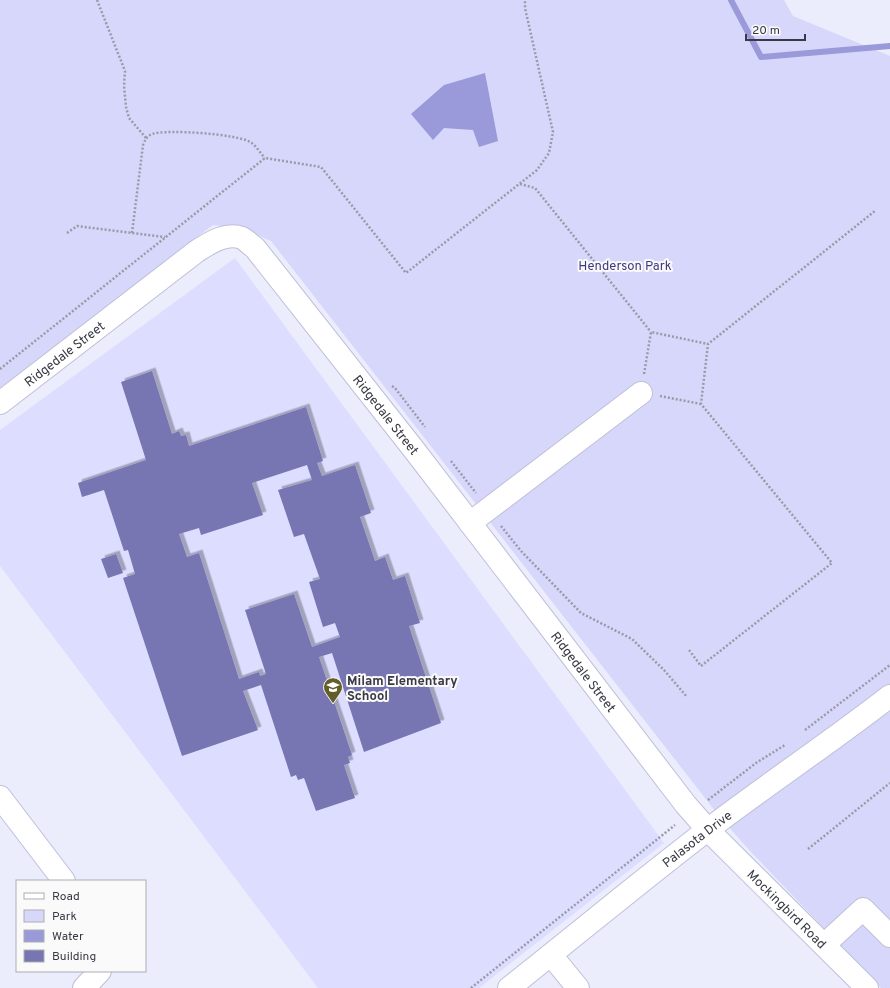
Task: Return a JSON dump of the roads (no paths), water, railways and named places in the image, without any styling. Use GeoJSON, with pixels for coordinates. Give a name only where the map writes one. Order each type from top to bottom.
{"type":"FeatureCollection","features":[{"type":"Feature","properties":{"kind":"street","name":"Ridgedale Street"},"geometry":{"type":"LineString","coordinates":[[0,403],[197,251],[212,241],[229,237],[242,238],[255,248],[470,523],[686,805],[708,830]]}},
{"type":"Feature","properties":{"kind":"street"},"geometry":{"type":"LineString","coordinates":[[470,523],[641,393]]}},
{"type":"Feature","properties":{"kind":"street","name":"Palasota Drive"},"geometry":{"type":"LineString","coordinates":[[509,988],[708,830],[761,790],[857,722],[890,696]]}},
{"type":"Feature","properties":{"kind":"street"},"geometry":{"type":"LineString","coordinates":[[0,797],[63,880]]}},
{"type":"Feature","properties":{"kind":"street","name":"Mockingbird Road"},"geometry":{"type":"LineString","coordinates":[[708,830],[867,988]]}},
{"type":"Feature","properties":{"kind":"street"},"geometry":{"type":"LineString","coordinates":[[824,945],[863,909],[890,936]]}},
{"type":"Feature","properties":{"kind":"street"},"geometry":{"type":"LineString","coordinates":[[551,955],[578,988]]}},
{"type":"Feature","properties":{"kind":"street"},"geometry":{"type":"LineString","coordinates":[[84,988],[99,972]]}},
{"type":"Feature","properties":{"kind":"water"},"geometry":{"type":"Polygon","coordinates":[[[485,73],[498,141],[479,147],[473,130],[444,128],[433,140],[411,114],[444,85],[485,73]]]}},
{"type":"Feature","properties":{"kind":"waterway"},"geometry":{"type":"LineString","coordinates":[[731,0],[761,57],[890,46]]}},
{"type":"Feature","properties":{"kind":"place","name":"Milam Elementary School"},"geometry":{"type":"Point","coordinates":[333,704]}},
{"type":"Feature","properties":{"kind":"park label","name":"Henderson Park"},"geometry":{"type":"Point","coordinates":[625,265]}}]}
